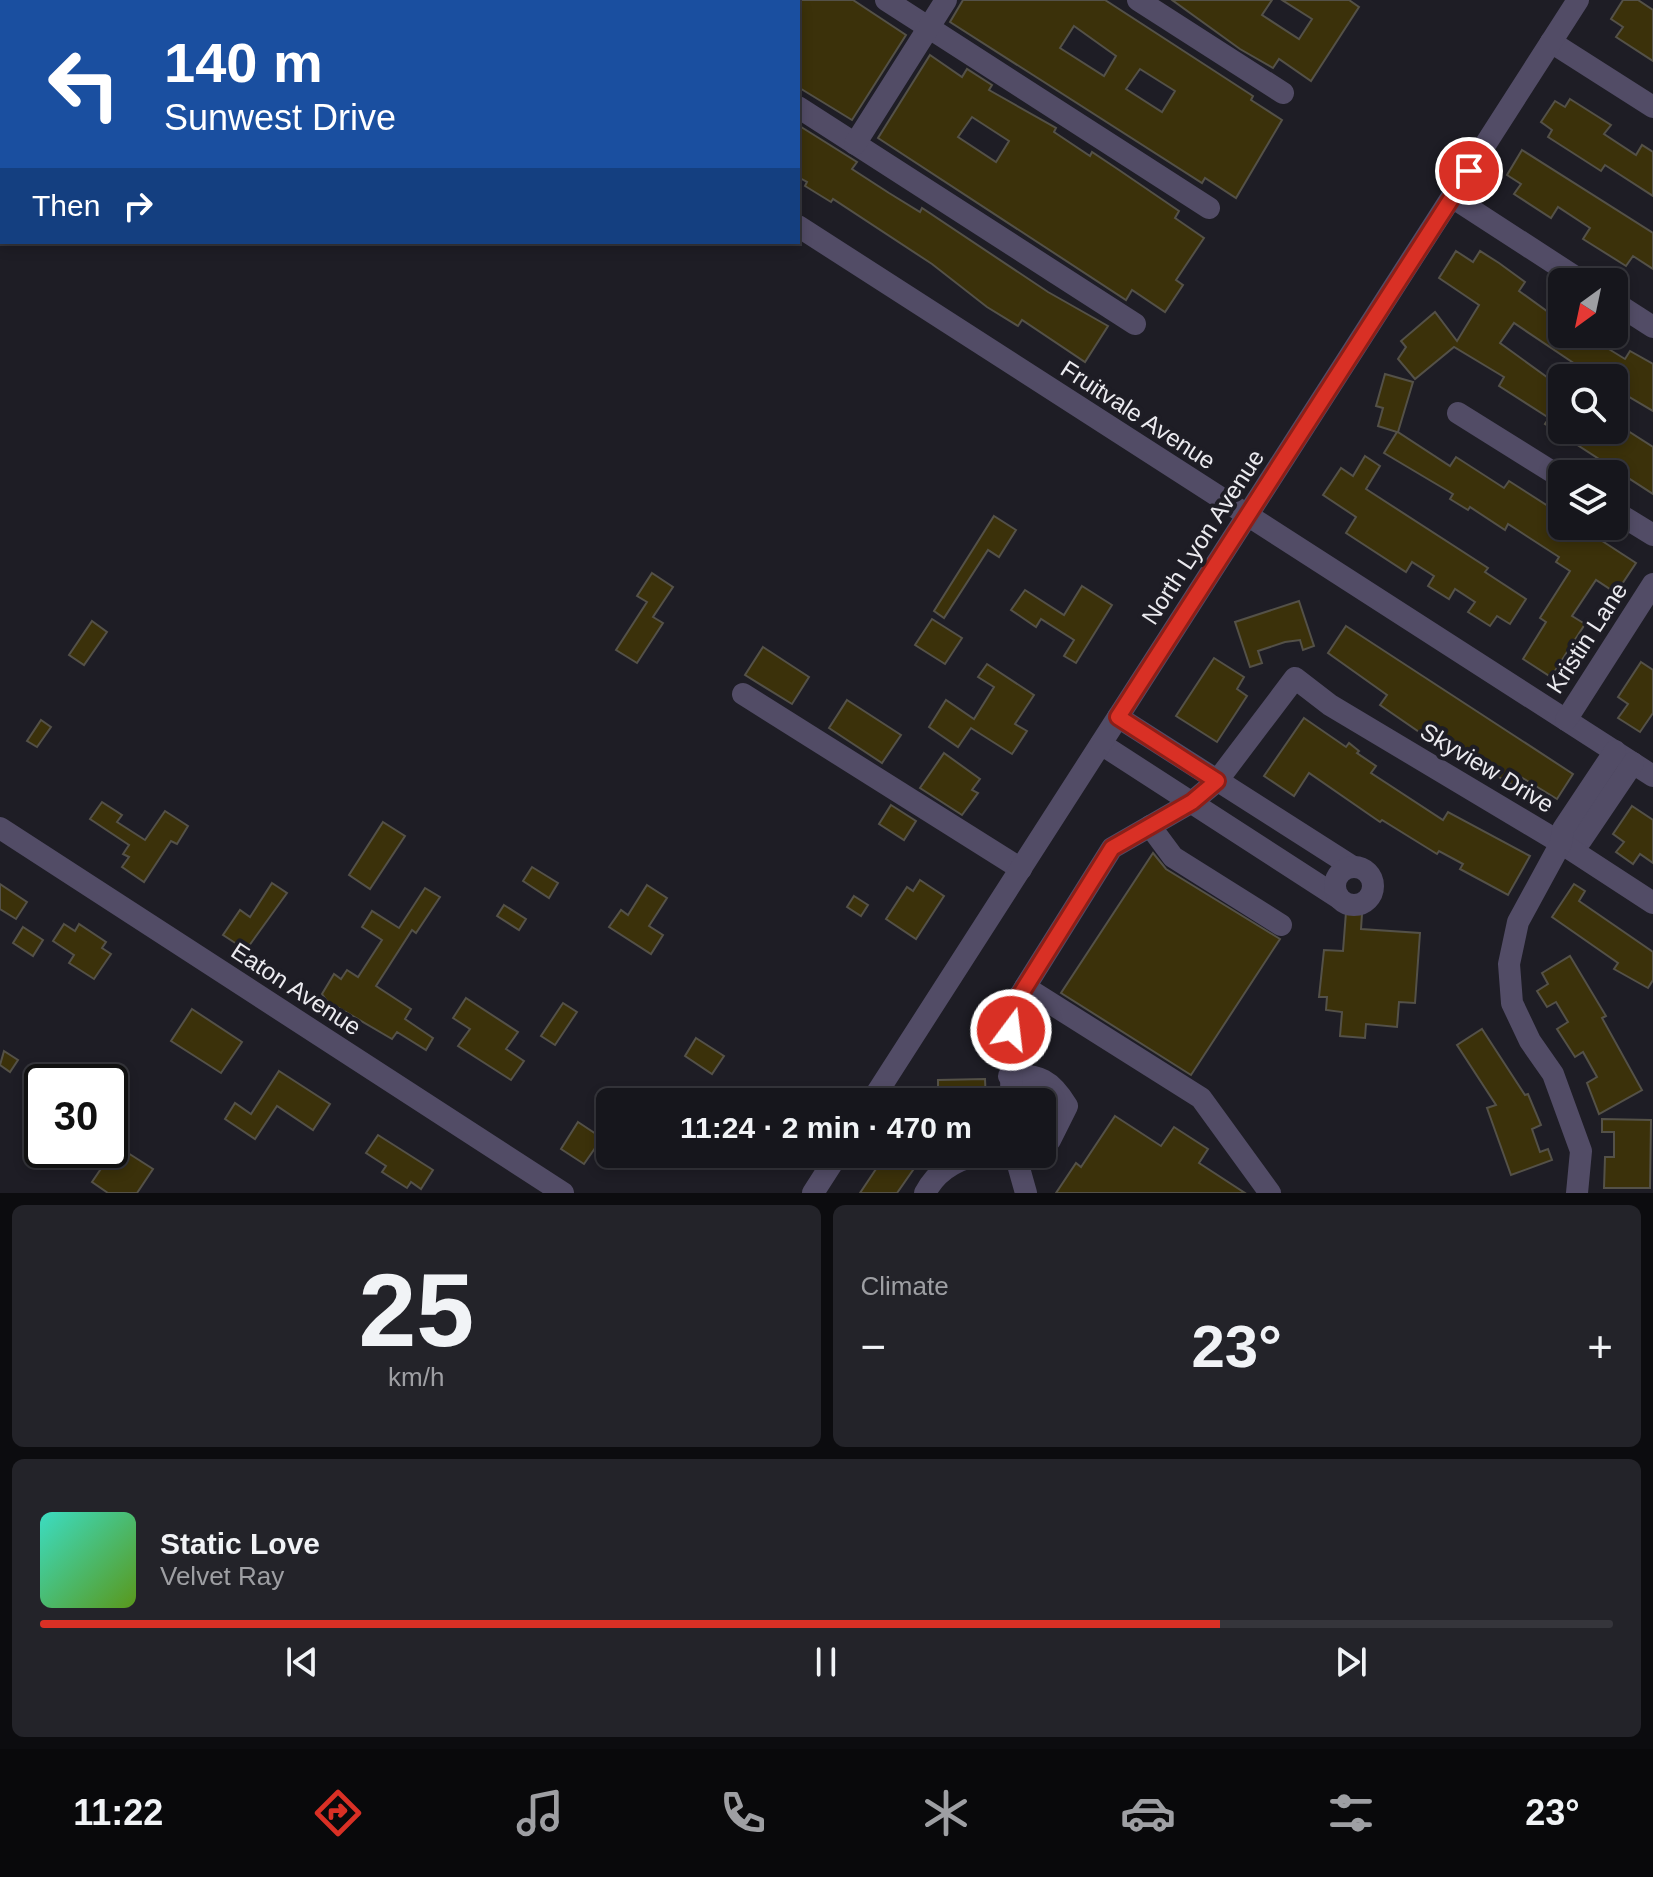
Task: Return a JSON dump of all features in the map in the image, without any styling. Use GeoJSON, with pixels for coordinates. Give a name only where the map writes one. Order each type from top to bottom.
{"type":"FeatureCollection","features":[{"type":"Feature","properties":{"kind":"street"},"geometry":{"type":"LineString","coordinates":[[886,0],[1209,208]]}},
{"type":"Feature","properties":{"kind":"street"},"geometry":{"type":"LineString","coordinates":[[855,144],[946,0]]}},
{"type":"Feature","properties":{"kind":"street"},"geometry":{"type":"LineString","coordinates":[[1138,0],[1283,93]]}},
{"type":"Feature","properties":{"kind":"street","name":"North Lyon Avenue"},"geometry":{"type":"LineString","coordinates":[[880,1088],[1578,0]]}},
{"type":"Feature","properties":{"kind":"street"},"geometry":{"type":"LineString","coordinates":[[1551,42],[1653,107]]}},
{"type":"Feature","properties":{"kind":"street"},"geometry":{"type":"LineString","coordinates":[[800,108],[1135,324]]}},
{"type":"Feature","properties":{"kind":"street"},"geometry":{"type":"LineString","coordinates":[[1452,197],[1561,268]]}},
{"type":"Feature","properties":{"kind":"street","name":"Fruitvale Avenue"},"geometry":{"type":"LineString","coordinates":[[800,227],[1653,776]]}},
{"type":"Feature","properties":{"kind":"street"},"geometry":{"type":"LineString","coordinates":[[1628,311],[1653,327]]}},
{"type":"Feature","properties":{"kind":"street"},"geometry":{"type":"LineString","coordinates":[[1458,413],[1548,469]]}},
{"type":"Feature","properties":{"kind":"street"},"geometry":{"type":"LineString","coordinates":[[1628,520],[1653,535]]}},
{"type":"Feature","properties":{"kind":"street","name":"Kristin Lane"},"geometry":{"type":"LineString","coordinates":[[1566,720],[1653,584]]}},
{"type":"Feature","properties":{"kind":"street","name":"Skyview Drive"},"geometry":{"type":"LineString","coordinates":[[1217,781],[1295,678],[1330,705],[1561,843],[1653,903]]}},
{"type":"Feature","properties":{"kind":"street"},"geometry":{"type":"LineString","coordinates":[[743,694],[1021,869]]}},
{"type":"Feature","properties":{"kind":"street"},"geometry":{"type":"LineString","coordinates":[[1101,744],[1339,898],[1355,905],[1370,897],[1373,885],[1369,874],[1353,867],[1118,717]]}},
{"type":"Feature","properties":{"kind":"street"},"geometry":{"type":"LineString","coordinates":[[1156,780],[1174,753]]}},
{"type":"Feature","properties":{"kind":"street"},"geometry":{"type":"LineString","coordinates":[[1577,1193],[1581,1151],[1553,1074],[1530,1041],[1512,1003],[1509,964],[1518,922],[1561,843],[1581,840],[1624,757]]}},
{"type":"Feature","properties":{"kind":"street"},"geometry":{"type":"LineString","coordinates":[[1010,1088],[1012,1008],[1112,848],[1192,802],[1217,781]]}},
{"type":"Feature","properties":{"kind":"street"},"geometry":{"type":"LineString","coordinates":[[1150,826],[1173,857],[1281,925]]}},
{"type":"Feature","properties":{"kind":"street","name":"Eaton Avenue"},"geometry":{"type":"LineString","coordinates":[[0,828],[563,1193]]}},
{"type":"Feature","properties":{"kind":"street"},"geometry":{"type":"LineString","coordinates":[[1339,898],[1335,887],[1338,876],[1353,867]]}},
{"type":"Feature","properties":{"kind":"street"},"geometry":{"type":"LineString","coordinates":[[1025,987],[1201,1098],[1270,1193]]}},
{"type":"Feature","properties":{"kind":"street"},"geometry":{"type":"LineString","coordinates":[[1009,1076],[1032,1073],[1055,1085],[1067,1106],[1056,1128]]}},
{"type":"Feature","properties":{"kind":"street"},"geometry":{"type":"LineString","coordinates":[[813,1193],[829,1168]]}},
{"type":"Feature","properties":{"kind":"street"},"geometry":{"type":"LineString","coordinates":[[925,1193],[946,1168]]}},
{"type":"Feature","properties":{"kind":"street"},"geometry":{"type":"LineString","coordinates":[[1019,1168],[1026,1193]]}},
{"type":"Feature","properties":{"kind":"building"},"geometry":{"type":"Polygon","coordinates":[[[800,0],[853,0],[906,35],[852,120],[800,88],[800,0]]]}},
{"type":"Feature","properties":{"kind":"building"},"geometry":{"type":"Polygon","coordinates":[[[963,0],[1105,0],[1253,96],[1251,100],[1282,120],[1236,198],[1205,178],[1202,183],[950,22],[963,0]],[[1074,26],[1060,48],[1104,76],[1116,56],[1074,26]],[[1140,69],[1126,89],[1162,112],[1175,91],[1140,69]]]}},
{"type":"Feature","properties":{"kind":"building"},"geometry":{"type":"Polygon","coordinates":[[[1172,0],[1272,0],[1262,15],[1299,39],[1312,19],[1282,0],[1349,0],[1359,7],[1311,81],[1279,59],[1273,68],[1240,49],[1172,0]]]}},
{"type":"Feature","properties":{"kind":"building"},"geometry":{"type":"Polygon","coordinates":[[[1623,0],[1638,0],[1653,10],[1653,61],[1616,37],[1623,27],[1611,19],[1623,0]]]}},
{"type":"Feature","properties":{"kind":"building"},"geometry":{"type":"Polygon","coordinates":[[[930,55],[962,77],[967,69],[992,85],[989,90],[1056,128],[1054,132],[1090,156],[1092,152],[1179,211],[1175,218],[1204,238],[1176,280],[1183,285],[1165,312],[1132,290],[1126,300],[878,138],[930,55]],[[972,117],[958,137],[996,162],[1009,141],[972,117]]]}},
{"type":"Feature","properties":{"kind":"building"},"geometry":{"type":"Polygon","coordinates":[[[1570,99],[1611,125],[1604,134],[1636,155],[1642,145],[1653,152],[1653,196],[1605,165],[1601,171],[1548,137],[1552,130],[1541,122],[1555,101],[1565,107],[1570,99]]]}},
{"type":"Feature","properties":{"kind":"building"},"geometry":{"type":"Polygon","coordinates":[[[800,126],[857,162],[852,169],[889,193],[920,212],[922,208],[1048,292],[1108,326],[1085,362],[1022,320],[1018,326],[987,307],[932,264],[833,199],[831,202],[805,186],[807,182],[800,178],[800,126]]]}},
{"type":"Feature","properties":{"kind":"building"},"geometry":{"type":"Polygon","coordinates":[[[1522,150],[1653,233],[1653,269],[1633,256],[1626,266],[1583,239],[1590,228],[1558,207],[1551,218],[1514,194],[1521,184],[1507,175],[1522,150]]]}},
{"type":"Feature","properties":{"kind":"building"},"geometry":{"type":"Polygon","coordinates":[[[1456,251],[1473,262],[1480,251],[1525,282],[1519,291],[1548,312],[1548,346],[1514,323],[1500,343],[1548,378],[1548,417],[1499,386],[1504,377],[1454,347],[1415,379],[1398,359],[1406,347],[1401,341],[1435,312],[1457,341],[1479,305],[1439,278],[1456,251]]]}},
{"type":"Feature","properties":{"kind":"building"},"geometry":{"type":"Polygon","coordinates":[[[1551,348],[1607,348],[1625,359],[1630,351],[1653,364],[1653,411],[1628,396],[1628,364],[1575,364],[1551,348]]]}},
{"type":"Feature","properties":{"kind":"building"},"geometry":{"type":"Polygon","coordinates":[[[1385,374],[1413,382],[1398,432],[1450,466],[1456,457],[1504,488],[1509,481],[1548,506],[1548,540],[1601,540],[1636,563],[1616,593],[1596,580],[1572,616],[1585,624],[1551,677],[1523,659],[1546,622],[1540,618],[1570,571],[1556,562],[1559,557],[1508,524],[1505,530],[1470,507],[1468,510],[1450,499],[1453,494],[1384,453],[1397,432],[1378,426],[1383,408],[1376,406],[1385,374]]]}},
{"type":"Feature","properties":{"kind":"building"},"geometry":{"type":"Polygon","coordinates":[[[1628,431],[1653,447],[1653,494],[1628,478],[1628,460],[1601,460],[1576,444],[1628,444],[1628,431]]]}},
{"type":"Feature","properties":{"kind":"building"},"geometry":{"type":"Polygon","coordinates":[[[1365,456],[1380,466],[1366,489],[1488,568],[1485,572],[1526,599],[1510,624],[1497,616],[1490,626],[1468,612],[1475,602],[1455,589],[1449,599],[1428,586],[1434,576],[1412,562],[1406,572],[1346,533],[1356,517],[1323,495],[1341,468],[1353,476],[1365,456]]]}},
{"type":"Feature","properties":{"kind":"building"},"geometry":{"type":"Polygon","coordinates":[[[994,516],[1016,530],[999,557],[988,550],[944,618],[934,611],[994,516]]]}},
{"type":"Feature","properties":{"kind":"building"},"geometry":{"type":"Polygon","coordinates":[[[652,573],[673,587],[653,617],[663,623],[637,663],[616,650],[647,602],[637,596],[652,573]]]}},
{"type":"Feature","properties":{"kind":"building"},"geometry":{"type":"Polygon","coordinates":[[[1082,586],[1112,605],[1076,663],[1064,656],[1074,640],[1041,619],[1036,627],[1011,610],[1025,590],[1064,615],[1082,586]]]}},
{"type":"Feature","properties":{"kind":"building"},"geometry":{"type":"Polygon","coordinates":[[[1299,601],[1314,646],[1303,650],[1300,640],[1285,642],[1258,651],[1262,663],[1250,667],[1235,622],[1299,601]]]}},
{"type":"Feature","properties":{"kind":"building"},"geometry":{"type":"Polygon","coordinates":[[[932,619],[962,638],[945,664],[915,645],[932,619]]]}},
{"type":"Feature","properties":{"kind":"building"},"geometry":{"type":"Polygon","coordinates":[[[92,621],[107,632],[84,665],[69,655],[92,621]]]}},
{"type":"Feature","properties":{"kind":"building"},"geometry":{"type":"Polygon","coordinates":[[[1346,626],[1573,774],[1557,799],[1521,777],[1515,786],[1486,770],[1490,763],[1469,751],[1463,761],[1446,750],[1452,740],[1430,727],[1425,736],[1380,705],[1387,695],[1328,653],[1346,626]]]}},
{"type":"Feature","properties":{"kind":"building"},"geometry":{"type":"Polygon","coordinates":[[[763,647],[809,677],[792,704],[745,675],[763,647]]]}},
{"type":"Feature","properties":{"kind":"building"},"geometry":{"type":"Polygon","coordinates":[[[1214,658],[1244,677],[1237,689],[1247,696],[1217,742],[1176,716],[1214,658]]]}},
{"type":"Feature","properties":{"kind":"building"},"geometry":{"type":"Polygon","coordinates":[[[1641,662],[1653,670],[1653,713],[1640,732],[1618,718],[1628,704],[1618,697],[1641,662]]]}},
{"type":"Feature","properties":{"kind":"building"},"geometry":{"type":"Polygon","coordinates":[[[987,664],[1034,695],[1015,724],[1027,731],[1012,754],[971,728],[958,747],[929,727],[946,700],[974,719],[994,687],[978,677],[987,664]]]}},
{"type":"Feature","properties":{"kind":"building"},"geometry":{"type":"Polygon","coordinates":[[[847,700],[901,735],[882,763],[829,728],[847,700]]]}},
{"type":"Feature","properties":{"kind":"building"},"geometry":{"type":"Polygon","coordinates":[[[1304,718],[1346,747],[1349,743],[1359,751],[1357,753],[1376,766],[1371,773],[1443,820],[1448,812],[1530,856],[1508,895],[1460,869],[1463,864],[1439,851],[1437,854],[1382,820],[1380,822],[1309,773],[1294,796],[1264,776],[1304,718]]]}},
{"type":"Feature","properties":{"kind":"building"},"geometry":{"type":"Polygon","coordinates":[[[41,720],[51,727],[37,747],[27,741],[41,720]]]}},
{"type":"Feature","properties":{"kind":"building"},"geometry":{"type":"Polygon","coordinates":[[[944,753],[980,779],[972,790],[978,793],[962,815],[920,788],[944,753]]]}},
{"type":"Feature","properties":{"kind":"building"},"geometry":{"type":"Polygon","coordinates":[[[102,802],[122,815],[117,822],[145,840],[165,811],[188,826],[177,844],[171,841],[144,882],[122,867],[129,857],[123,854],[129,845],[90,819],[102,802]]]}},
{"type":"Feature","properties":{"kind":"building"},"geometry":{"type":"Polygon","coordinates":[[[891,805],[916,821],[904,840],[879,824],[891,805]]]}},
{"type":"Feature","properties":{"kind":"building"},"geometry":{"type":"Polygon","coordinates":[[[1632,806],[1653,820],[1653,863],[1640,854],[1633,864],[1616,852],[1624,842],[1613,834],[1632,806]]]}},
{"type":"Feature","properties":{"kind":"building"},"geometry":{"type":"Polygon","coordinates":[[[383,822],[405,836],[370,889],[349,875],[383,822]]]}},
{"type":"Feature","properties":{"kind":"building"},"geometry":{"type":"Polygon","coordinates":[[[1153,853],[1166,869],[1280,939],[1191,1075],[1061,993],[1153,853]]]}},
{"type":"Feature","properties":{"kind":"building"},"geometry":{"type":"Polygon","coordinates":[[[532,867],[558,883],[549,898],[523,881],[532,867]]]}},
{"type":"Feature","properties":{"kind":"building"},"geometry":{"type":"Polygon","coordinates":[[[920,880],[944,896],[916,939],[886,919],[907,887],[913,891],[920,880]]]}},
{"type":"Feature","properties":{"kind":"building"},"geometry":{"type":"Polygon","coordinates":[[[272,883],[287,893],[246,950],[223,935],[240,910],[250,917],[272,883]]]}},
{"type":"Feature","properties":{"kind":"building"},"geometry":{"type":"Polygon","coordinates":[[[0,884],[27,902],[16,919],[0,909],[0,884]]]}},
{"type":"Feature","properties":{"kind":"building"},"geometry":{"type":"Polygon","coordinates":[[[1574,884],[1585,891],[1579,901],[1653,952],[1653,980],[1648,988],[1614,969],[1618,963],[1552,917],[1574,884]]]}},
{"type":"Feature","properties":{"kind":"building"},"geometry":{"type":"Polygon","coordinates":[[[647,885],[667,898],[649,926],[663,935],[651,954],[609,927],[621,910],[628,915],[647,885]]]}},
{"type":"Feature","properties":{"kind":"building"},"geometry":{"type":"Polygon","coordinates":[[[425,888],[440,897],[416,933],[412,930],[376,986],[411,1009],[405,1019],[433,1038],[426,1050],[397,1032],[392,1039],[327,1001],[322,994],[334,974],[341,979],[347,970],[358,977],[382,940],[362,927],[372,911],[399,928],[425,888]]]}},
{"type":"Feature","properties":{"kind":"building"},"geometry":{"type":"Polygon","coordinates":[[[854,896],[868,905],[861,916],[847,907],[854,896]]]}},
{"type":"Feature","properties":{"kind":"building"},"geometry":{"type":"Polygon","coordinates":[[[504,905],[526,919],[519,930],[497,916],[504,905]]]}},
{"type":"Feature","properties":{"kind":"building"},"geometry":{"type":"Polygon","coordinates":[[[1346,912],[1362,914],[1361,929],[1420,933],[1415,1003],[1399,1002],[1397,1027],[1366,1024],[1365,1038],[1340,1036],[1342,1012],[1326,1010],[1327,997],[1319,997],[1324,950],[1343,951],[1346,912]]]}},
{"type":"Feature","properties":{"kind":"building"},"geometry":{"type":"Polygon","coordinates":[[[64,924],[75,931],[79,924],[106,942],[102,948],[111,954],[94,979],[69,963],[74,955],[53,941],[64,924]]]}},
{"type":"Feature","properties":{"kind":"building"},"geometry":{"type":"Polygon","coordinates":[[[23,927],[43,940],[33,956],[13,943],[23,927]]]}},
{"type":"Feature","properties":{"kind":"building"},"geometry":{"type":"Polygon","coordinates":[[[1570,956],[1606,1016],[1602,1018],[1642,1090],[1599,1114],[1587,1083],[1597,1077],[1583,1052],[1575,1057],[1557,1029],[1568,1022],[1556,1002],[1547,1007],[1537,991],[1548,984],[1542,973],[1570,956]]]}},
{"type":"Feature","properties":{"kind":"building"},"geometry":{"type":"Polygon","coordinates":[[[466,998],[518,1032],[506,1049],[524,1061],[511,1080],[458,1046],[470,1029],[453,1018],[466,998]]]}},
{"type":"Feature","properties":{"kind":"building"},"geometry":{"type":"Polygon","coordinates":[[[563,1003],[577,1012],[555,1045],[541,1036],[563,1003]]]}},
{"type":"Feature","properties":{"kind":"building"},"geometry":{"type":"Polygon","coordinates":[[[192,1009],[242,1042],[221,1073],[171,1041],[192,1009]]]}},
{"type":"Feature","properties":{"kind":"building"},"geometry":{"type":"Polygon","coordinates":[[[1482,1029],[1525,1095],[1528,1094],[1541,1125],[1532,1129],[1540,1152],[1548,1149],[1552,1160],[1511,1175],[1487,1108],[1496,1105],[1457,1045],[1482,1029]]]}},
{"type":"Feature","properties":{"kind":"building"},"geometry":{"type":"Polygon","coordinates":[[[696,1038],[724,1056],[712,1074],[685,1056],[696,1038]]]}},
{"type":"Feature","properties":{"kind":"building"},"geometry":{"type":"Polygon","coordinates":[[[4,1051],[18,1060],[10,1072],[0,1065],[4,1051]]]}},
{"type":"Feature","properties":{"kind":"building"},"geometry":{"type":"Polygon","coordinates":[[[279,1071],[330,1104],[313,1130],[277,1106],[255,1139],[225,1119],[235,1103],[251,1114],[279,1071]]]}},
{"type":"Feature","properties":{"kind":"building"},"geometry":{"type":"Polygon","coordinates":[[[985,1079],[985,1088],[938,1088],[938,1080],[985,1079]]]}},
{"type":"Feature","properties":{"kind":"building"},"geometry":{"type":"Polygon","coordinates":[[[1115,1116],[1161,1146],[1174,1127],[1208,1149],[1199,1163],[1245,1193],[1056,1193],[1076,1163],[1081,1167],[1115,1116]]]}},
{"type":"Feature","properties":{"kind":"building"},"geometry":{"type":"Polygon","coordinates":[[[1602,1119],[1651,1120],[1650,1188],[1604,1188],[1605,1157],[1614,1157],[1614,1132],[1602,1132],[1602,1119]]]}},
{"type":"Feature","properties":{"kind":"building"},"geometry":{"type":"Polygon","coordinates":[[[578,1122],[596,1134],[596,1147],[584,1164],[561,1149],[578,1122]]]}},
{"type":"Feature","properties":{"kind":"building"},"geometry":{"type":"Polygon","coordinates":[[[378,1135],[433,1170],[421,1189],[411,1182],[407,1188],[382,1172],[386,1166],[366,1153],[378,1135]]]}},
{"type":"Feature","properties":{"kind":"building"},"geometry":{"type":"Polygon","coordinates":[[[128,1153],[153,1169],[137,1193],[108,1193],[92,1182],[102,1168],[128,1168],[128,1153]]]}},
{"type":"Feature","properties":{"kind":"building"},"geometry":{"type":"Polygon","coordinates":[[[877,1168],[914,1168],[897,1193],[860,1193],[877,1168]]]}},
{"type":"Feature","properties":{"kind":"route"},"geometry":{"type":"LineString","coordinates":[[1011,1030],[1012,1008],[1112,848],[1192,802],[1217,781],[1118,717],[1469,171]]}}]}
